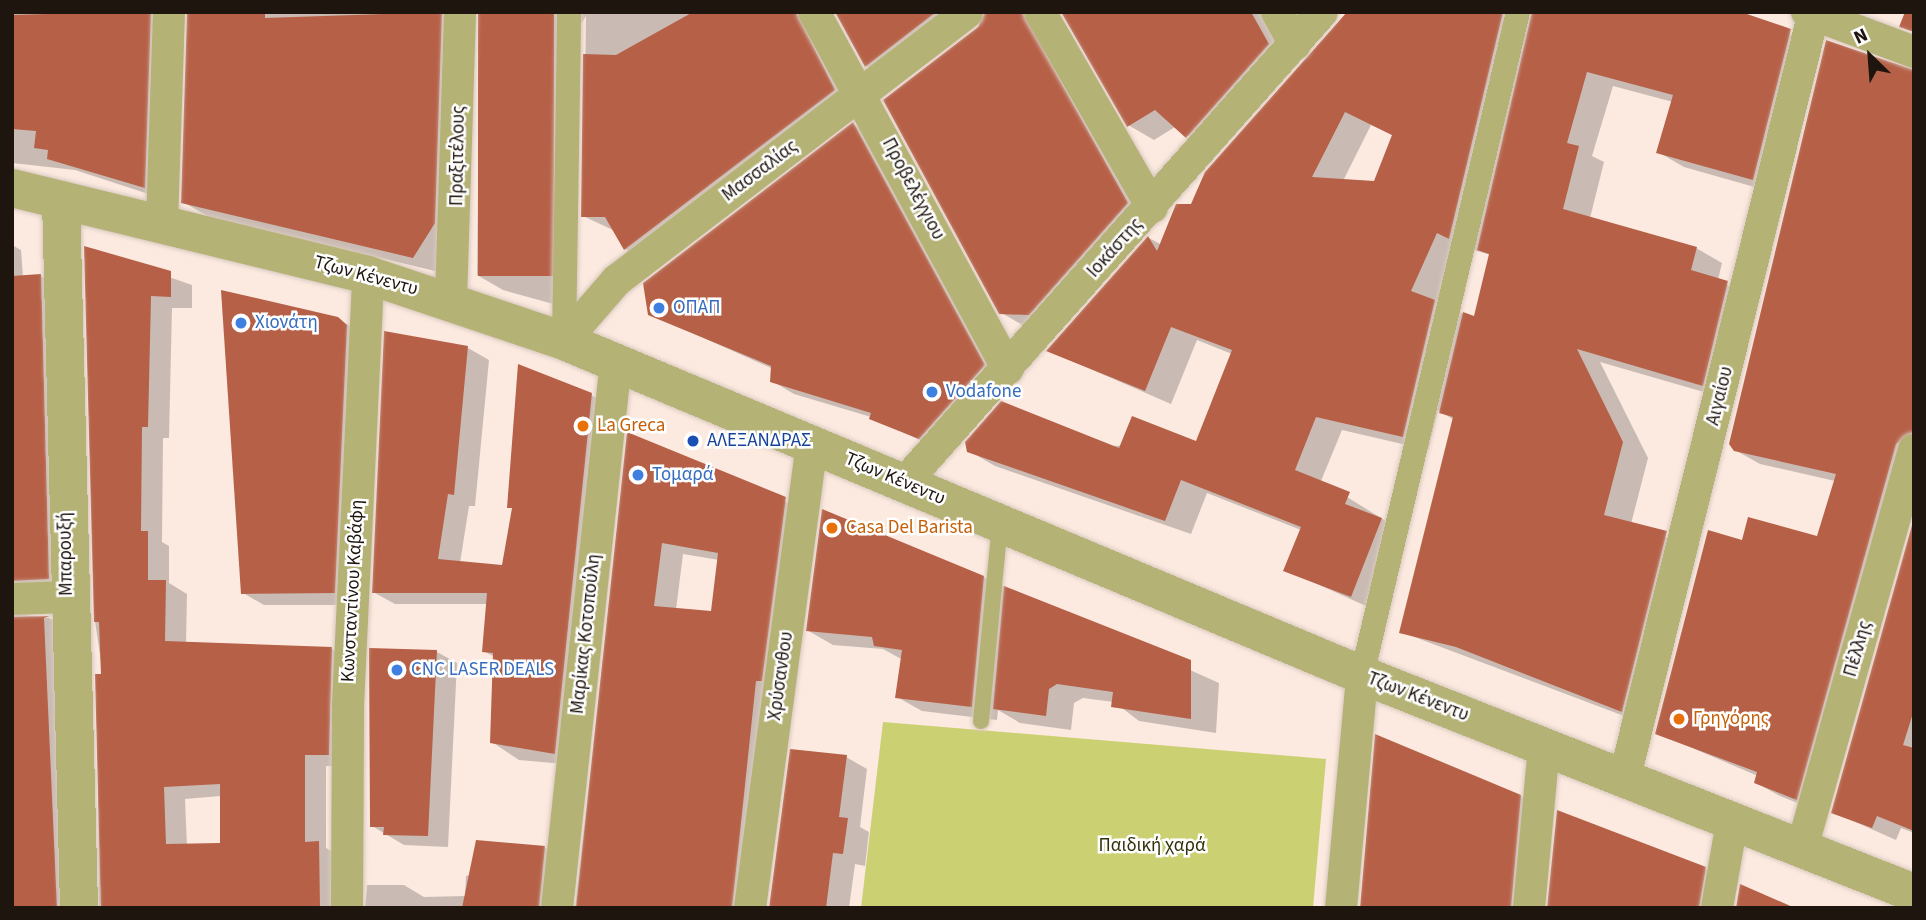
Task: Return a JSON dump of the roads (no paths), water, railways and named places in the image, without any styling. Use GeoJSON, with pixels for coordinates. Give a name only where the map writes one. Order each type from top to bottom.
{"type":"FeatureCollection","features":[{"type":"Feature","properties":{"kind":"street"},"geometry":{"type":"LineString","coordinates":[[162,223],[169,12]]}},
{"type":"Feature","properties":{"kind":"street","name":"Πραξιτέλους"},"geometry":{"type":"LineString","coordinates":[[451,300],[460,12]]}},
{"type":"Feature","properties":{"kind":"street"},"geometry":{"type":"LineString","coordinates":[[564,341],[569,12]]}},
{"type":"Feature","properties":{"kind":"street","name":"Προβελέγγιου"},"geometry":{"type":"LineString","coordinates":[[814,12],[863,93],[1008,369]]}},
{"type":"Feature","properties":{"kind":"street","name":"Μασσαλίας"},"geometry":{"type":"LineString","coordinates":[[564,341],[617,280],[967,12]]}},
{"type":"Feature","properties":{"kind":"street"},"geometry":{"type":"LineString","coordinates":[[1040,12],[1152,207]]}},
{"type":"Feature","properties":{"kind":"street"},"geometry":{"type":"LineString","coordinates":[[1277,12],[1295,44]]}},
{"type":"Feature","properties":{"kind":"street","name":"Ιοκάστης"},"geometry":{"type":"LineString","coordinates":[[905,482],[1152,207],[1322,12]]}},
{"type":"Feature","properties":{"kind":"street"},"geometry":{"type":"LineString","coordinates":[[1341,908],[1362,675],[1518,12]]}},
{"type":"Feature","properties":{"kind":"street"},"geometry":{"type":"LineString","coordinates":[[1811,13],[1914,52]]}},
{"type":"Feature","properties":{"kind":"street","name":"Αιγαίου"},"geometry":{"type":"LineString","coordinates":[[1624,780],[1811,13]]}},
{"type":"Feature","properties":{"kind":"street","name":"Τζων Κένεντυ"},"geometry":{"type":"LineString","coordinates":[[12,188],[368,275],[451,300],[564,341],[1362,675],[1914,893]]}},
{"type":"Feature","properties":{"kind":"street","name":"Μπαρουξή"},"geometry":{"type":"LineString","coordinates":[[61,200],[66,597],[79,908]]}},
{"type":"Feature","properties":{"kind":"street","name":"Κωνσταντίνου Καβάφη"},"geometry":{"type":"LineString","coordinates":[[347,908],[348,705],[368,275]]}},
{"type":"Feature","properties":{"kind":"street","name":"Μαρίκας Κοτοπούλη"},"geometry":{"type":"LineString","coordinates":[[557,908],[616,361]]}},
{"type":"Feature","properties":{"kind":"street","name":"Χρύσανθου"},"geometry":{"type":"LineString","coordinates":[[750,908],[812,444]]}},
{"type":"Feature","properties":{"kind":"street","name":"Πέλλης"},"geometry":{"type":"LineString","coordinates":[[1802,848],[1914,449]]}},
{"type":"Feature","properties":{"kind":"street"},"geometry":{"type":"LineString","coordinates":[[12,599],[66,597]]}},
{"type":"Feature","properties":{"kind":"street"},"geometry":{"type":"LineString","coordinates":[[1529,908],[1544,746]]}},
{"type":"Feature","properties":{"kind":"street"},"geometry":{"type":"LineString","coordinates":[[1717,908],[1732,822]]}},
{"type":"Feature","properties":{"kind":"lane"},"geometry":{"type":"LineString","coordinates":[[981,721],[1000,523]]}},
{"type":"Feature","properties":{"kind":"place","name":"ΟΠΑΠ"},"geometry":{"type":"Point","coordinates":[659,308]}},
{"type":"Feature","properties":{"kind":"place","name":"Χιονάτη"},"geometry":{"type":"Point","coordinates":[241,323]}},
{"type":"Feature","properties":{"kind":"place","name":"Vodafone"},"geometry":{"type":"Point","coordinates":[932,392]}},
{"type":"Feature","properties":{"kind":"place","name":"La Greca"},"geometry":{"type":"Point","coordinates":[583,426]}},
{"type":"Feature","properties":{"kind":"place","name":"ΑΛΕΞΑΝΔΡΑΣ"},"geometry":{"type":"Point","coordinates":[693,441]}},
{"type":"Feature","properties":{"kind":"place","name":"Τομαρά"},"geometry":{"type":"Point","coordinates":[638,475]}},
{"type":"Feature","properties":{"kind":"place","name":"Casa Del Barista"},"geometry":{"type":"Point","coordinates":[832,528]}},
{"type":"Feature","properties":{"kind":"place","name":"CNC LASER DEALS"},"geometry":{"type":"Point","coordinates":[397,670]}},
{"type":"Feature","properties":{"kind":"place","name":"Γρηγόρης"},"geometry":{"type":"Point","coordinates":[1679,719]}},
{"type":"Feature","properties":{"kind":"park label","name":"Παιδική χαρά"},"geometry":{"type":"Point","coordinates":[1152,846]}}]}
